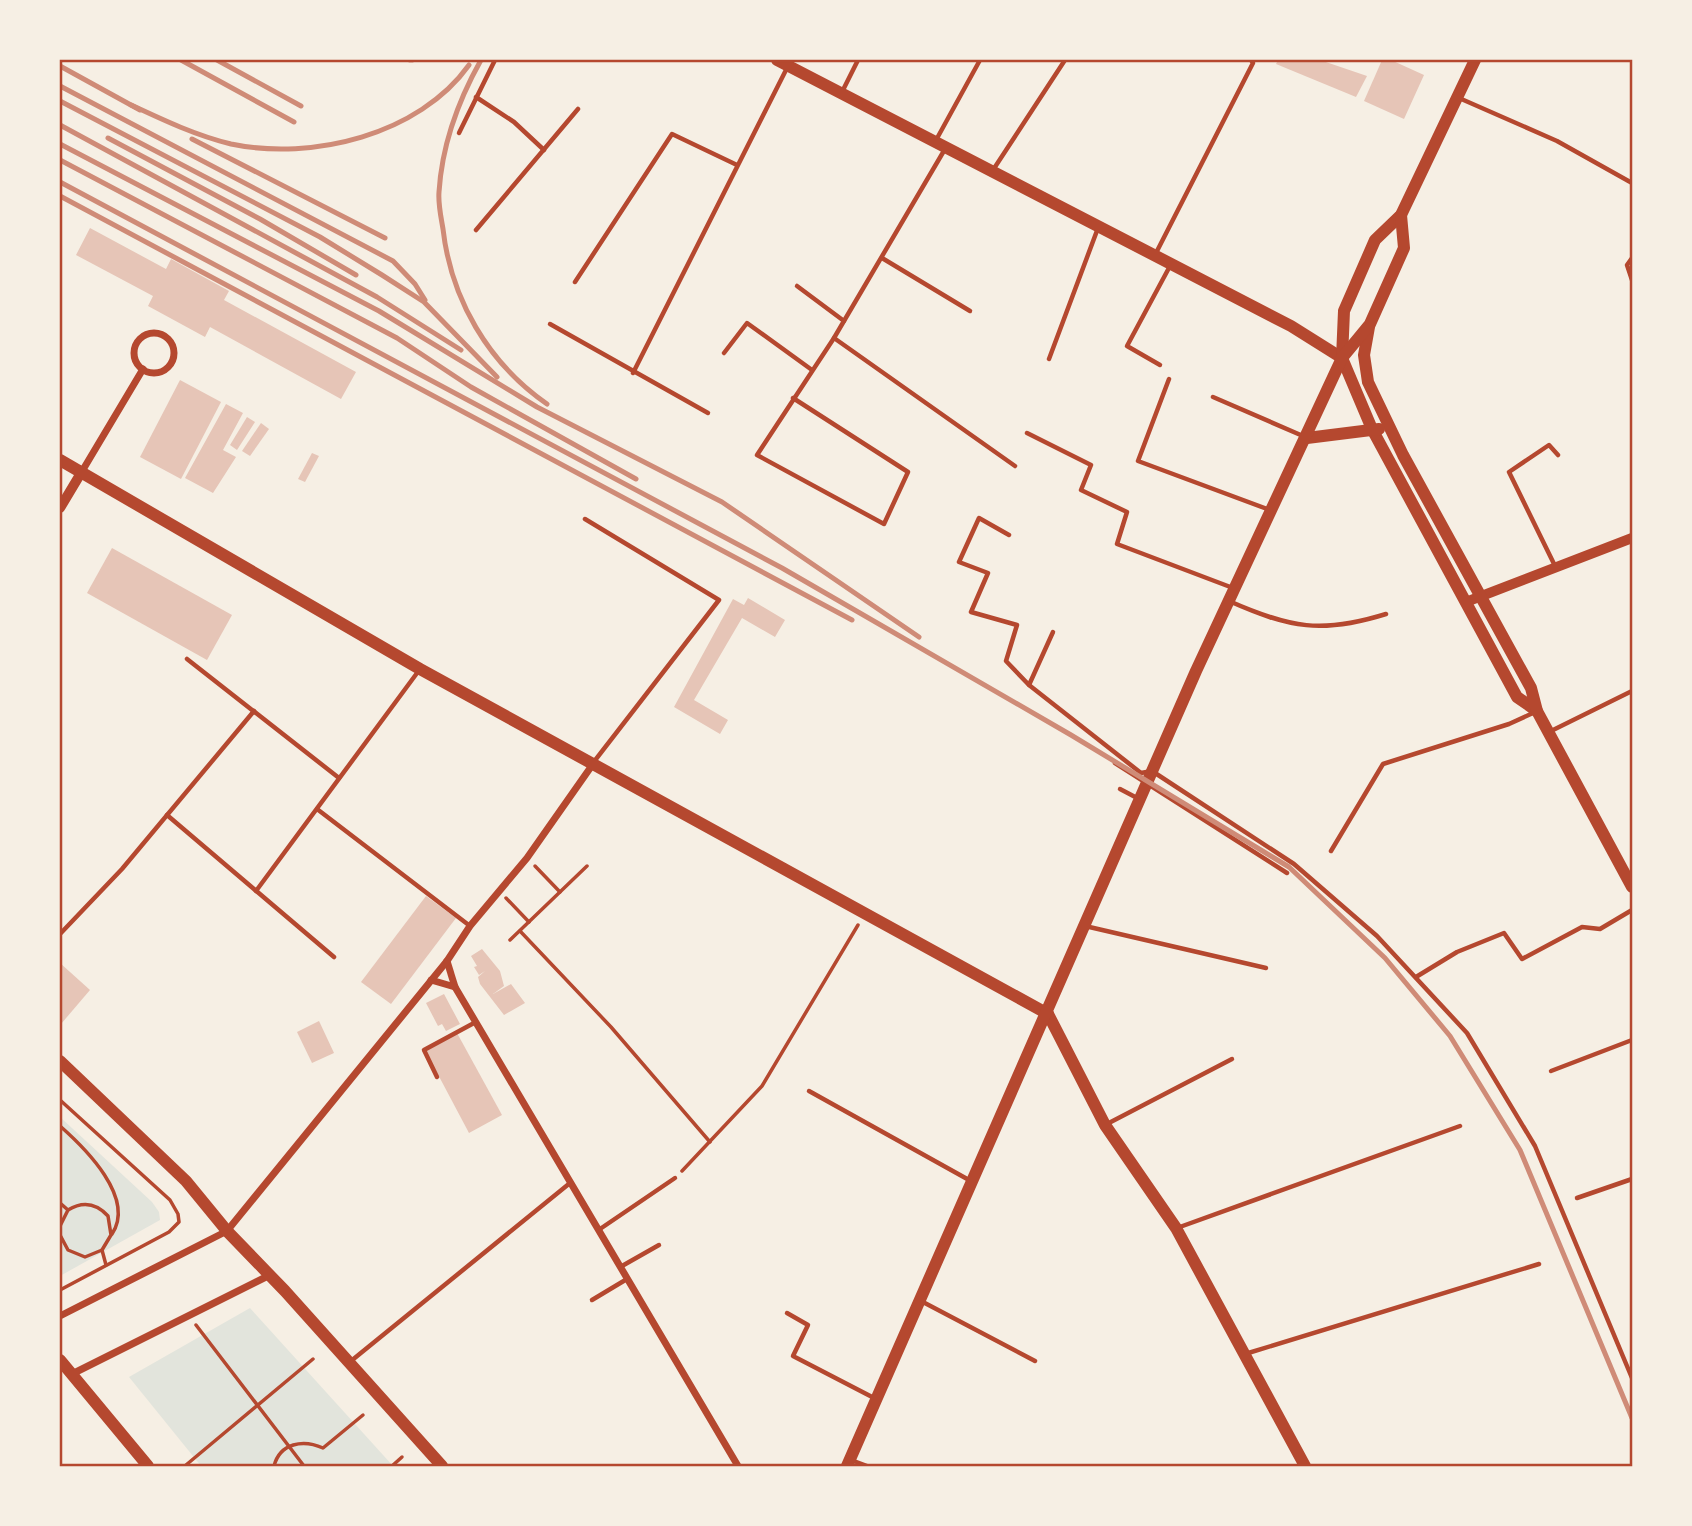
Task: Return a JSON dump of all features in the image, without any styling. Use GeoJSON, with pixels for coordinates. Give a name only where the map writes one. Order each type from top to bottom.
{"type":"FeatureCollection","features":[{"type":"Feature","properties":{"kind":"main road"},"geometry":{"type":"LineString","coordinates":[[1475,60],[1401,215],[1374,240],[1347,302],[1342,358],[1373,429],[1517,697],[1537,711]]}},
{"type":"Feature","properties":{"kind":"main road"},"geometry":{"type":"LineString","coordinates":[[782,62],[1154,257],[1292,326],[1342,358]]}},
{"type":"Feature","properties":{"kind":"main road"},"geometry":{"type":"LineString","coordinates":[[1401,215],[1404,248],[1370,324],[1364,355],[1368,382],[1390,429],[1531,688],[1537,711],[1632,884]]}},
{"type":"Feature","properties":{"kind":"main road"},"geometry":{"type":"LineString","coordinates":[[849,1463],[1231,594],[1307,438],[1342,358],[1370,324]]}},
{"type":"Feature","properties":{"kind":"main road"},"geometry":{"type":"LineString","coordinates":[[1307,438],[1390,429]]}},
{"type":"Feature","properties":{"kind":"main road"},"geometry":{"type":"LineString","coordinates":[[60,460],[420,669],[867,912],[1048,1014],[1105,1125],[1176,1228],[1304,1466]]}},
{"type":"Feature","properties":{"kind":"main road"},"geometry":{"type":"LineString","coordinates":[[60,1061],[186,1181],[227,1231],[442,1466]]}},
{"type":"Feature","properties":{"kind":"main road"},"geometry":{"type":"LineString","coordinates":[[60,1360],[148,1466]]}},
{"type":"Feature","properties":{"kind":"street"},"geometry":{"type":"LineString","coordinates":[[154,333],[166,337],[173,347],[169,365],[154,373],[143,369],[135,360],[137,341],[154,333]]}},
{"type":"Feature","properties":{"kind":"street"},"geometry":{"type":"LineString","coordinates":[[60,508],[143,369]]}},
{"type":"Feature","properties":{"kind":"street"},"geometry":{"type":"LineString","coordinates":[[1466,602],[1633,538]]}},
{"type":"Feature","properties":{"kind":"street"},"geometry":{"type":"LineString","coordinates":[[60,1317],[227,1231],[447,961],[470,926],[527,858],[593,764]]}},
{"type":"Feature","properties":{"kind":"street"},"geometry":{"type":"LineString","coordinates":[[447,961],[455,987],[474,1023],[600,1229],[738,1466]]}},
{"type":"Feature","properties":{"kind":"street"},"geometry":{"type":"LineString","coordinates":[[431,980],[455,987]]}},
{"type":"Feature","properties":{"kind":"street"},"geometry":{"type":"LineString","coordinates":[[72,1374],[270,1275]]}},
{"type":"Feature","properties":{"kind":"lane"},"geometry":{"type":"LineString","coordinates":[[459,133],[495,60]]}},
{"type":"Feature","properties":{"kind":"lane"},"geometry":{"type":"LineString","coordinates":[[841,93],[858,60]]}},
{"type":"Feature","properties":{"kind":"lane"},"geometry":{"type":"LineString","coordinates":[[793,398],[908,472],[884,524],[757,455],[793,398],[835,338],[882,258],[980,60]]}},
{"type":"Feature","properties":{"kind":"lane"},"geometry":{"type":"LineString","coordinates":[[993,171],[1065,60]]}},
{"type":"Feature","properties":{"kind":"lane"},"geometry":{"type":"LineString","coordinates":[[1154,257],[1253,63],[1251,60]]}},
{"type":"Feature","properties":{"kind":"lane"},"geometry":{"type":"LineString","coordinates":[[633,373],[737,165],[782,62]]}},
{"type":"Feature","properties":{"kind":"lane"},"geometry":{"type":"LineString","coordinates":[[477,97],[514,122],[545,150]]}},
{"type":"Feature","properties":{"kind":"lane"},"geometry":{"type":"LineString","coordinates":[[1458,98],[1557,141],[1633,183]]}},
{"type":"Feature","properties":{"kind":"lane"},"geometry":{"type":"LineString","coordinates":[[476,230],[578,109]]}},
{"type":"Feature","properties":{"kind":"lane"},"geometry":{"type":"LineString","coordinates":[[575,282],[672,134],[737,165]]}},
{"type":"Feature","properties":{"kind":"lane"},"geometry":{"type":"LineString","coordinates":[[1049,359],[1098,227]]}},
{"type":"Feature","properties":{"kind":"lane"},"geometry":{"type":"LineString","coordinates":[[882,258],[970,311]]}},
{"type":"Feature","properties":{"kind":"lane"},"geometry":{"type":"LineString","coordinates":[[1633,258],[1627,265],[1633,280]]}},
{"type":"Feature","properties":{"kind":"lane"},"geometry":{"type":"LineString","coordinates":[[1160,365],[1127,346],[1170,265]]}},
{"type":"Feature","properties":{"kind":"lane"},"geometry":{"type":"LineString","coordinates":[[797,286],[844,321]]}},
{"type":"Feature","properties":{"kind":"lane"},"geometry":{"type":"LineString","coordinates":[[724,353],[747,323],[812,370]]}},
{"type":"Feature","properties":{"kind":"lane"},"geometry":{"type":"LineString","coordinates":[[550,324],[633,373],[708,412]]}},
{"type":"Feature","properties":{"kind":"lane"},"geometry":{"type":"LineString","coordinates":[[835,338],[1015,466]]}},
{"type":"Feature","properties":{"kind":"lane"},"geometry":{"type":"LineString","coordinates":[[1169,379],[1138,461],[1271,510]]}},
{"type":"Feature","properties":{"kind":"lane"},"geometry":{"type":"LineString","coordinates":[[1213,397],[1307,438]]}},
{"type":"Feature","properties":{"kind":"lane"},"geometry":{"type":"LineString","coordinates":[[1027,433],[1091,465],[1081,490],[1127,512],[1117,544],[1231,594],[1258,614],[1304,627],[1349,626],[1386,614]]}},
{"type":"Feature","properties":{"kind":"lane"},"geometry":{"type":"LineString","coordinates":[[1556,569],[1509,472],[1549,445],[1558,455]]}},
{"type":"Feature","properties":{"kind":"lane"},"geometry":{"type":"LineString","coordinates":[[1009,535],[979,518],[958,562],[988,573],[971,612],[1017,625],[1006,661],[1029,685],[1141,773],[1152,771],[1294,864],[1377,936],[1467,1033],[1535,1146],[1633,1378]]}},
{"type":"Feature","properties":{"kind":"lane"},"geometry":{"type":"LineString","coordinates":[[585,519],[719,600],[593,764]]}},
{"type":"Feature","properties":{"kind":"lane"},"geometry":{"type":"LineString","coordinates":[[1029,685],[1053,632]]}},
{"type":"Feature","properties":{"kind":"lane"},"geometry":{"type":"LineString","coordinates":[[187,659],[339,778]]}},
{"type":"Feature","properties":{"kind":"lane"},"geometry":{"type":"LineString","coordinates":[[256,891],[420,669]]}},
{"type":"Feature","properties":{"kind":"lane"},"geometry":{"type":"LineString","coordinates":[[1550,732],[1633,691]]}},
{"type":"Feature","properties":{"kind":"lane"},"geometry":{"type":"LineString","coordinates":[[60,934],[122,869],[254,710]]}},
{"type":"Feature","properties":{"kind":"lane"},"geometry":{"type":"LineString","coordinates":[[1331,851],[1383,764],[1509,724],[1537,711]]}},
{"type":"Feature","properties":{"kind":"lane"},"geometry":{"type":"LineString","coordinates":[[1115,763],[1146,786],[1287,873]]}},
{"type":"Feature","properties":{"kind":"lane"},"geometry":{"type":"LineString","coordinates":[[1120,789],[1140,799]]}},
{"type":"Feature","properties":{"kind":"lane"},"geometry":{"type":"LineString","coordinates":[[317,809],[470,926]]}},
{"type":"Feature","properties":{"kind":"lane"},"geometry":{"type":"LineString","coordinates":[[167,815],[334,957]]}},
{"type":"Feature","properties":{"kind":"lane"},"geometry":{"type":"LineString","coordinates":[[1416,978],[1457,952],[1504,933],[1522,959],[1582,927],[1600,929],[1633,910]]}},
{"type":"Feature","properties":{"kind":"lane"},"geometry":{"type":"LineString","coordinates":[[1084,926],[1266,968]]}},
{"type":"Feature","properties":{"kind":"lane"},"geometry":{"type":"LineString","coordinates":[[438,1077],[424,1050],[474,1023]]}},
{"type":"Feature","properties":{"kind":"lane"},"geometry":{"type":"LineString","coordinates":[[1551,1071],[1633,1040]]}},
{"type":"Feature","properties":{"kind":"lane"},"geometry":{"type":"LineString","coordinates":[[1105,1125],[1232,1059]]}},
{"type":"Feature","properties":{"kind":"lane"},"geometry":{"type":"LineString","coordinates":[[808,1091],[972,1182]]}},
{"type":"Feature","properties":{"kind":"lane"},"geometry":{"type":"LineString","coordinates":[[1176,1228],[1460,1126]]}},
{"type":"Feature","properties":{"kind":"lane"},"geometry":{"type":"LineString","coordinates":[[600,1229],[675,1178]]}},
{"type":"Feature","properties":{"kind":"lane"},"geometry":{"type":"LineString","coordinates":[[1577,1198],[1633,1179]]}},
{"type":"Feature","properties":{"kind":"lane"},"geometry":{"type":"LineString","coordinates":[[348,1363],[570,1182]]}},
{"type":"Feature","properties":{"kind":"lane"},"geometry":{"type":"LineString","coordinates":[[622,1266],[659,1245]]}},
{"type":"Feature","properties":{"kind":"lane"},"geometry":{"type":"LineString","coordinates":[[1244,1354],[1539,1264]]}},
{"type":"Feature","properties":{"kind":"lane"},"geometry":{"type":"LineString","coordinates":[[592,1300],[629,1278]]}},
{"type":"Feature","properties":{"kind":"lane"},"geometry":{"type":"LineString","coordinates":[[920,1301],[1035,1360]]}},
{"type":"Feature","properties":{"kind":"lane"},"geometry":{"type":"LineString","coordinates":[[787,1313],[808,1325],[793,1356],[876,1400]]}},
{"type":"Feature","properties":{"kind":"lane"},"geometry":{"type":"LineString","coordinates":[[849,1463],[867,1466]]}},
{"type":"Feature","properties":{"kind":"path"},"geometry":{"type":"LineString","coordinates":[[527,858],[560,892]]}},
{"type":"Feature","properties":{"kind":"path"},"geometry":{"type":"LineString","coordinates":[[510,940],[587,866]]}},
{"type":"Feature","properties":{"kind":"path"},"geometry":{"type":"LineString","coordinates":[[499,892],[529,922]]}},
{"type":"Feature","properties":{"kind":"path"},"geometry":{"type":"LineString","coordinates":[[675,1178],[762,1086],[867,912]]}},
{"type":"Feature","properties":{"kind":"path"},"geometry":{"type":"LineString","coordinates":[[520,931],[611,1027],[710,1142]]}},
{"type":"Feature","properties":{"kind":"path"},"geometry":{"type":"LineString","coordinates":[[60,1100],[170,1200],[178,1213],[179,1222],[169,1232],[60,1290]]}},
{"type":"Feature","properties":{"kind":"path"},"geometry":{"type":"LineString","coordinates":[[60,1126],[82,1146],[96,1164],[118,1203],[120,1217],[102,1250],[85,1257],[75,1255],[62,1242],[60,1235]]}},
{"type":"Feature","properties":{"kind":"path"},"geometry":{"type":"LineString","coordinates":[[60,1203],[68,1210]]}},
{"type":"Feature","properties":{"kind":"path"},"geometry":{"type":"LineString","coordinates":[[60,1226],[68,1210],[85,1204],[102,1210],[108,1216],[111,1235]]}},
{"type":"Feature","properties":{"kind":"path"},"geometry":{"type":"LineString","coordinates":[[102,1250],[107,1266]]}},
{"type":"Feature","properties":{"kind":"path"},"geometry":{"type":"LineString","coordinates":[[196,1325],[304,1466]]}},
{"type":"Feature","properties":{"kind":"path"},"geometry":{"type":"LineString","coordinates":[[186,1465],[313,1359]]}},
{"type":"Feature","properties":{"kind":"path"},"geometry":{"type":"LineString","coordinates":[[274,1466],[281,1452],[289,1446],[301,1442],[323,1448],[363,1415]]}},
{"type":"Feature","properties":{"kind":"path"},"geometry":{"type":"LineString","coordinates":[[391,1466],[402,1457]]}},
{"type":"Feature","properties":{"kind":"shaded area"},"geometry":{"type":"Polygon","coordinates":[[[60,1117],[152,1202],[159,1212],[160,1220],[60,1276],[60,1117]]]}},
{"type":"Feature","properties":{"kind":"shaded area"},"geometry":{"type":"Polygon","coordinates":[[[250,1308],[393,1466],[201,1466],[129,1377],[250,1308]]]}},
{"type":"Feature","properties":{"kind":"building"},"geometry":{"type":"Polygon","coordinates":[[[1278,60],[1320,60],[1367,76],[1356,97],[1276,64],[1278,60]]]}},
{"type":"Feature","properties":{"kind":"building"},"geometry":{"type":"Polygon","coordinates":[[[1382,60],[1391,60],[1424,75],[1404,119],[1364,101],[1382,60]]]}},
{"type":"Feature","properties":{"kind":"building"},"geometry":{"type":"Polygon","coordinates":[[[90,228],[166,269],[171,259],[229,291],[224,300],[356,372],[341,399],[210,327],[205,337],[148,306],[153,296],[76,255],[90,228]]]}},
{"type":"Feature","properties":{"kind":"building"},"geometry":{"type":"Polygon","coordinates":[[[180,380],[221,402],[181,479],[140,457],[180,380]]]}},
{"type":"Feature","properties":{"kind":"building"},"geometry":{"type":"Polygon","coordinates":[[[226,404],[243,413],[223,450],[236,457],[213,493],[185,478],[226,404]]]}},
{"type":"Feature","properties":{"kind":"building"},"geometry":{"type":"Polygon","coordinates":[[[247,417],[255,422],[237,450],[230,445],[247,417]]]}},
{"type":"Feature","properties":{"kind":"building"},"geometry":{"type":"Polygon","coordinates":[[[261,423],[269,429],[250,456],[242,451],[261,423]]]}},
{"type":"Feature","properties":{"kind":"building"},"geometry":{"type":"Polygon","coordinates":[[[312,453],[319,456],[305,482],[298,479],[312,453]]]}},
{"type":"Feature","properties":{"kind":"building"},"geometry":{"type":"Polygon","coordinates":[[[112,548],[232,615],[207,660],[87,593],[112,548]]]}},
{"type":"Feature","properties":{"kind":"building"},"geometry":{"type":"Polygon","coordinates":[[[748,598],[785,620],[775,637],[742,618],[694,700],[728,720],[720,734],[674,707],[733,599],[744,605],[748,598]]]}},
{"type":"Feature","properties":{"kind":"building"},"geometry":{"type":"Polygon","coordinates":[[[426,896],[456,918],[391,1004],[361,982],[426,896]]]}},
{"type":"Feature","properties":{"kind":"building"},"geometry":{"type":"Polygon","coordinates":[[[482,949],[500,971],[504,986],[493,994],[511,984],[525,1003],[504,1015],[480,984],[478,977],[485,971],[479,975],[474,967],[477,966],[471,956],[482,949]]]}},
{"type":"Feature","properties":{"kind":"building"},"geometry":{"type":"Polygon","coordinates":[[[60,963],[90,990],[61,1024],[60,1022],[60,963]]]}},
{"type":"Feature","properties":{"kind":"building"},"geometry":{"type":"Polygon","coordinates":[[[444,994],[460,1024],[446,1031],[442,1024],[438,1026],[426,1003],[444,994]]]}},
{"type":"Feature","properties":{"kind":"building"},"geometry":{"type":"Polygon","coordinates":[[[319,1021],[334,1053],[312,1063],[297,1032],[319,1021]]]}},
{"type":"Feature","properties":{"kind":"building"},"geometry":{"type":"Polygon","coordinates":[[[457,1033],[502,1115],[469,1133],[425,1050],[457,1033]]]}},
{"type":"Feature","properties":{"kind":"railway"},"geometry":{"type":"LineString","coordinates":[[181,60],[294,122]]}},
{"type":"Feature","properties":{"kind":"railway"},"geometry":{"type":"LineString","coordinates":[[217,60],[301,106]]}},
{"type":"Feature","properties":{"kind":"railway"},"geometry":{"type":"LineString","coordinates":[[481,60],[458,107],[441,174],[439,201],[447,255],[464,304],[490,349],[526,388],[547,404]]}},
{"type":"Feature","properties":{"kind":"railway"},"geometry":{"type":"LineString","coordinates":[[131,105],[193,132],[231,144],[295,149],[329,145],[362,137],[393,125],[422,109],[448,89],[469,65]]}},
{"type":"Feature","properties":{"kind":"railway"},"geometry":{"type":"LineString","coordinates":[[60,66],[140,110]]}},
{"type":"Feature","properties":{"kind":"railway"},"geometry":{"type":"LineString","coordinates":[[60,86],[393,261],[415,284],[425,300]]}},
{"type":"Feature","properties":{"kind":"railway"},"geometry":{"type":"LineString","coordinates":[[60,101],[320,237],[382,275],[424,302],[497,377]]}},
{"type":"Feature","properties":{"kind":"railway"},"geometry":{"type":"LineString","coordinates":[[60,125],[377,297],[461,350]]}},
{"type":"Feature","properties":{"kind":"railway"},"geometry":{"type":"LineString","coordinates":[[108,138],[260,219],[356,275]]}},
{"type":"Feature","properties":{"kind":"railway"},"geometry":{"type":"LineString","coordinates":[[192,139],[385,238]]}},
{"type":"Feature","properties":{"kind":"railway"},"geometry":{"type":"LineString","coordinates":[[60,144],[379,311],[537,407],[722,502],[919,637]]}},
{"type":"Feature","properties":{"kind":"railway"},"geometry":{"type":"LineString","coordinates":[[60,160],[397,338],[471,387],[636,479]]}},
{"type":"Feature","properties":{"kind":"railway"},"geometry":{"type":"LineString","coordinates":[[60,182],[782,568],[1071,735],[1289,867],[1385,958],[1450,1036],[1520,1150],[1632,1418]]}},
{"type":"Feature","properties":{"kind":"railway"},"geometry":{"type":"LineString","coordinates":[[60,196],[852,620]]}}]}
